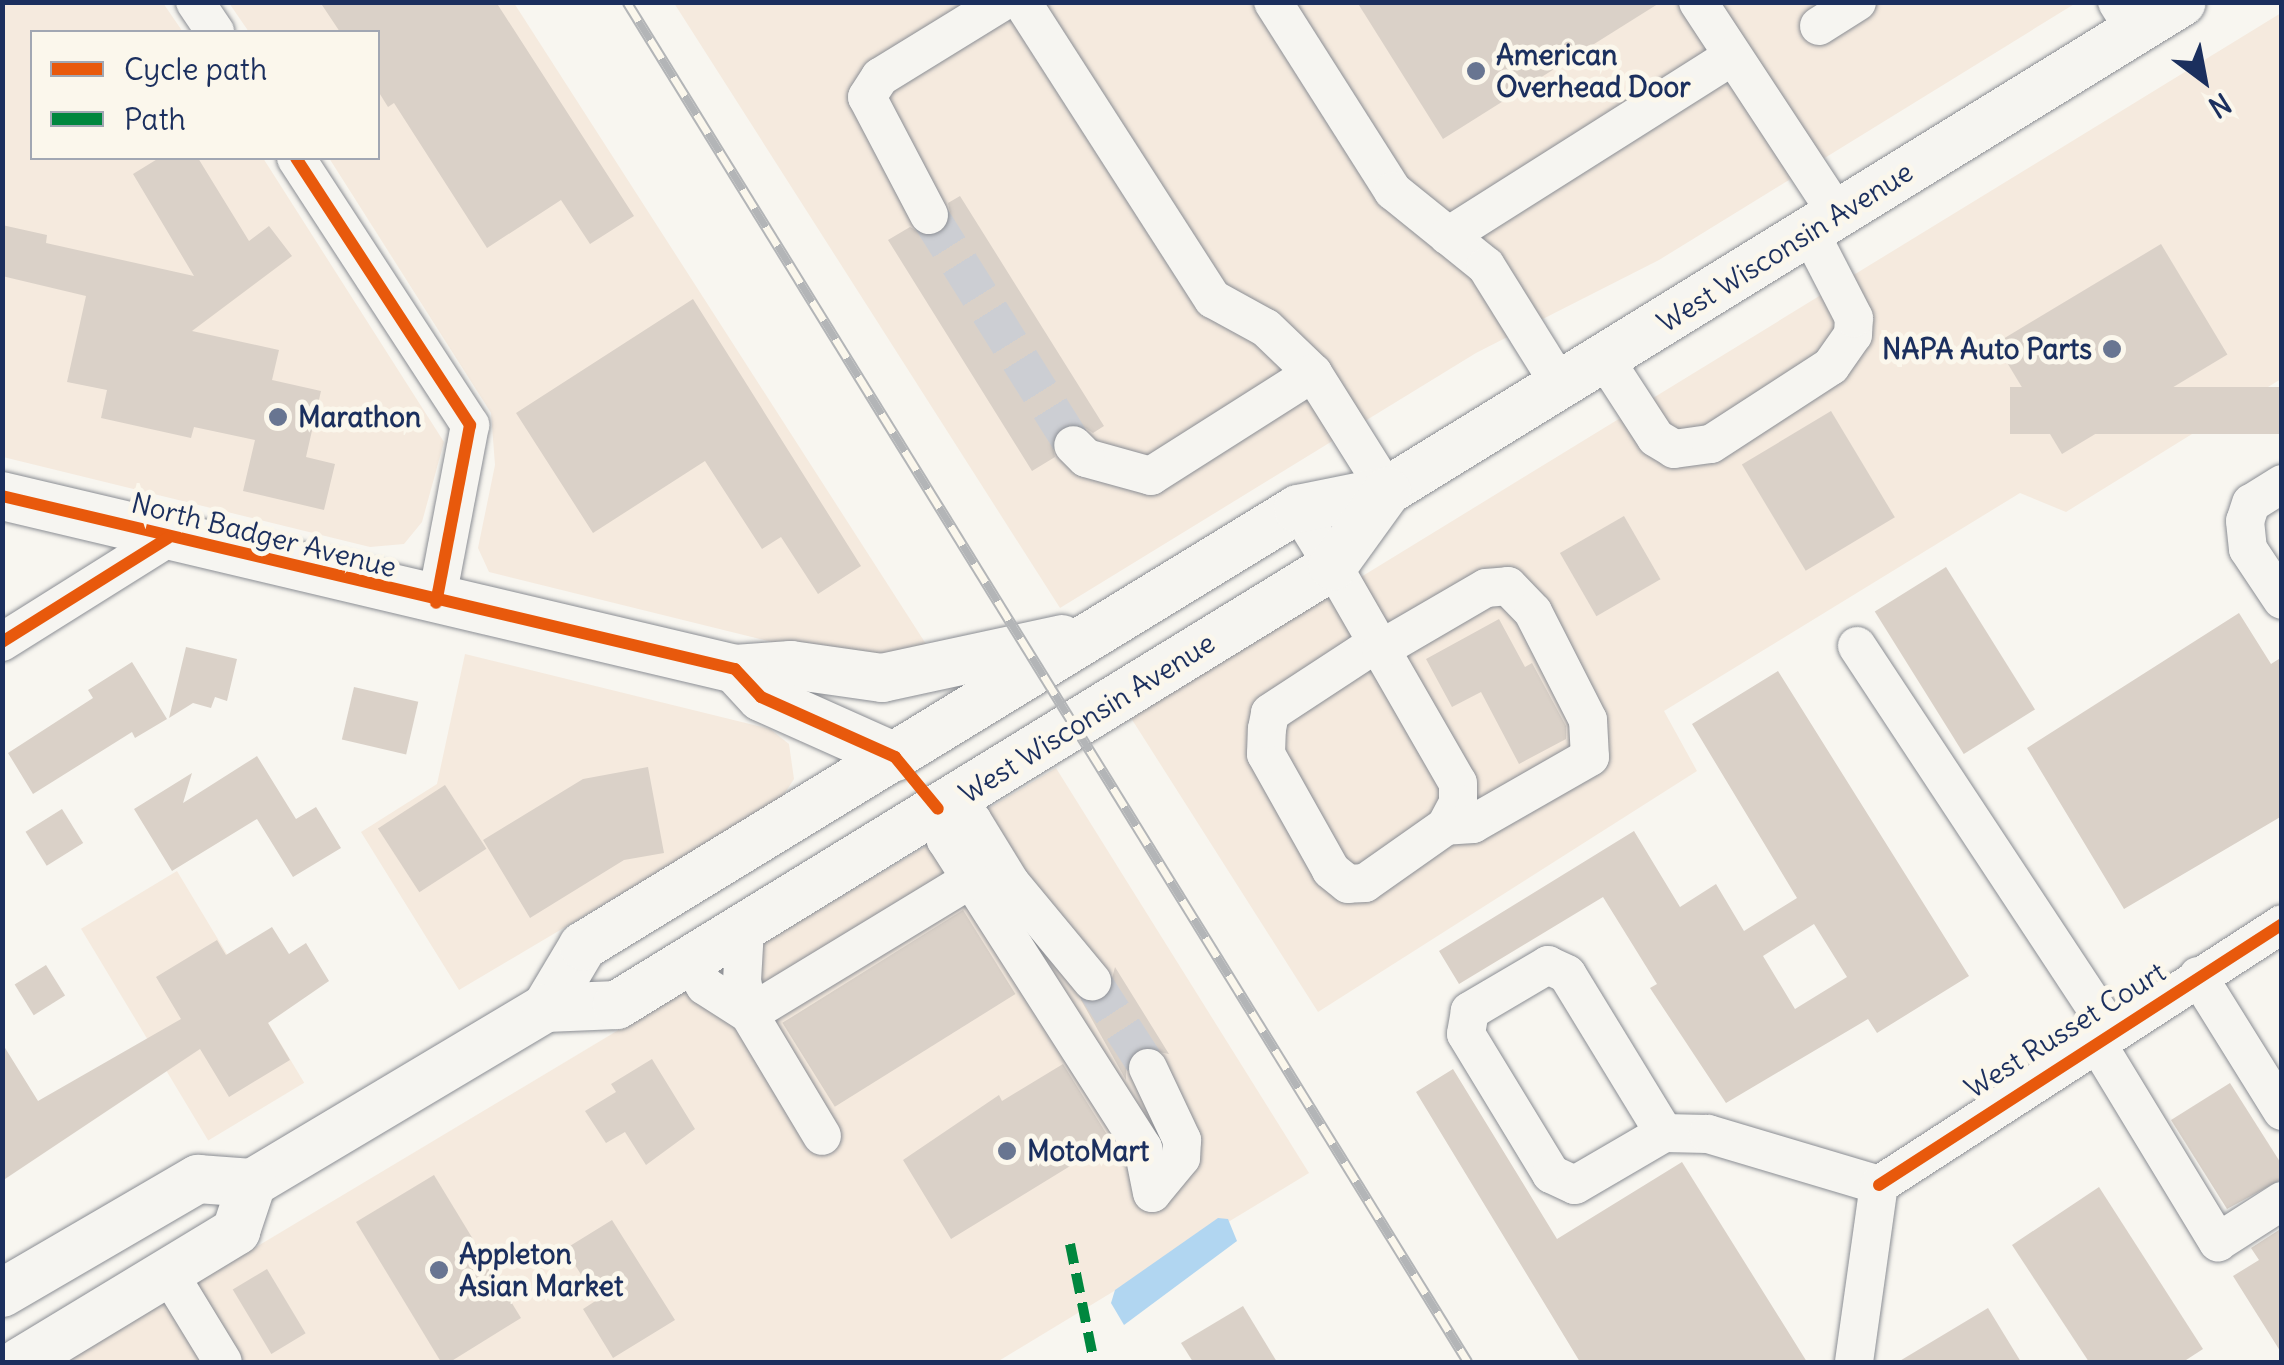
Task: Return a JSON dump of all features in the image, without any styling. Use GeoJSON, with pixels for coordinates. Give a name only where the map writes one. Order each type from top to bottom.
{"type":"FeatureCollection","features":[{"type":"Feature","properties":{"kind":"main road","name":"West Wisconsin Avenue"},"geometry":{"type":"LineString","coordinates":[[252,1184],[546,1008],[583,946],[1298,509],[1387,491],[1823,223],[2126,17],[2182,2]]}},
{"type":"Feature","properties":{"kind":"main road","name":"West Wisconsin Avenue"},"geometry":{"type":"LineString","coordinates":[[546,1008],[617,1006],[690,962],[1334,566],[1387,491]]}},
{"type":"Feature","properties":{"kind":"main road","name":"North Badger Avenue"},"geometry":{"type":"LineString","coordinates":[[2,496],[436,602],[734,669],[791,666],[856,674],[879,692],[895,757],[938,809]]}},
{"type":"Feature","properties":{"kind":"main road"},"geometry":{"type":"LineString","coordinates":[[856,674],[920,672],[1104,628]]}},
{"type":"Feature","properties":{"kind":"main road","name":"North Badger Avenue"},"geometry":{"type":"LineString","coordinates":[[734,669],[761,697],[895,757]]}},
{"type":"Feature","properties":{"kind":"main road"},"geometry":{"type":"LineString","coordinates":[[690,962],[674,934],[677,923],[728,888],[763,838]]}},
{"type":"Feature","properties":{"kind":"main road"},"geometry":{"type":"LineString","coordinates":[[2,1293],[198,1179],[252,1184],[236,1231],[20,1362]]}},
{"type":"Feature","properties":{"kind":"street"},"geometry":{"type":"LineString","coordinates":[[195,2],[214,30]]}},
{"type":"Feature","properties":{"kind":"street"},"geometry":{"type":"LineString","coordinates":[[929,215],[867,97],[880,78],[1002,2]]}},
{"type":"Feature","properties":{"kind":"street"},"geometry":{"type":"LineString","coordinates":[[1022,2],[1213,298],[1266,328],[1313,373],[1387,491]]}},
{"type":"Feature","properties":{"kind":"street"},"geometry":{"type":"LineString","coordinates":[[1272,2],[1394,191],[1486,266],[1560,385]]}},
{"type":"Feature","properties":{"kind":"street"},"geometry":{"type":"LineString","coordinates":[[1604,358],[1656,438],[1674,449],[1711,444],[1831,366],[1853,335],[1854,318],[1823,223],[1733,56],[1698,2]]}},
{"type":"Feature","properties":{"kind":"street"},"geometry":{"type":"LineString","coordinates":[[1820,26],[1858,2]]}},
{"type":"Feature","properties":{"kind":"street"},"geometry":{"type":"LineString","coordinates":[[1448,236],[1733,56]]}},
{"type":"Feature","properties":{"kind":"street"},"geometry":{"type":"LineString","coordinates":[[297,160],[470,425],[436,602]]}},
{"type":"Feature","properties":{"kind":"street"},"geometry":{"type":"LineString","coordinates":[[1074,445],[1086,458],[1151,476],[1313,373]]}},
{"type":"Feature","properties":{"kind":"street"},"geometry":{"type":"LineString","coordinates":[[2282,484],[2251,502],[2245,522],[2248,549],[2282,600]]}},
{"type":"Feature","properties":{"kind":"street"},"geometry":{"type":"LineString","coordinates":[[1298,509],[1334,566],[1379,646],[1458,783],[1458,803],[1446,826],[1365,883],[1348,884],[1330,870],[1266,754],[1270,713],[1379,646],[1486,588],[1508,586],[1534,612],[1588,720],[1594,740],[1590,756],[1473,824],[1446,826]]}},
{"type":"Feature","properties":{"kind":"street"},"geometry":{"type":"LineString","coordinates":[[2,642],[168,538]]}},
{"type":"Feature","properties":{"kind":"street"},"geometry":{"type":"LineString","coordinates":[[1857,646],[2103,1036],[2218,1242],[2282,1201]]}},
{"type":"Feature","properties":{"kind":"street"},"geometry":{"type":"LineString","coordinates":[[938,809],[946,840],[1143,1148],[1152,1194],[1181,1158],[1182,1140],[1148,1068]]}},
{"type":"Feature","properties":{"kind":"street"},"geometry":{"type":"LineString","coordinates":[[938,809],[972,820],[1010,882],[1092,981]]}},
{"type":"Feature","properties":{"kind":"street"},"geometry":{"type":"LineString","coordinates":[[749,1014],[970,879]]}},
{"type":"Feature","properties":{"kind":"street"},"geometry":{"type":"LineString","coordinates":[[1010,882],[1032,979]]}},
{"type":"Feature","properties":{"kind":"street","name":"West Russet Court"},"geometry":{"type":"LineString","coordinates":[[1879,1185],[2103,1036],[2282,924]]}},
{"type":"Feature","properties":{"kind":"street"},"geometry":{"type":"LineString","coordinates":[[745,928],[742,981],[749,1014],[822,1136]]}},
{"type":"Feature","properties":{"kind":"street"},"geometry":{"type":"LineString","coordinates":[[690,962],[705,986],[749,1014]]}},
{"type":"Feature","properties":{"kind":"street"},"geometry":{"type":"LineString","coordinates":[[1664,1133],[1567,974],[1548,964],[1470,1011],[1466,1034],[1551,1174],[1576,1185],[1664,1133],[1708,1134],[1879,1185],[1854,1362]]}},
{"type":"Feature","properties":{"kind":"street"},"geometry":{"type":"LineString","coordinates":[[2198,976],[2282,1111]]}},
{"type":"Feature","properties":{"kind":"street"},"geometry":{"type":"LineString","coordinates":[[168,1272],[224,1362]]}},
{"type":"Feature","properties":{"kind":"shaded area"},"geometry":{"type":"Polygon","coordinates":[[[2,3],[163,3],[182,30],[30,30],[30,160],[264,160],[444,442],[422,522],[404,544],[370,547],[3,457],[2,3]]]}},
{"type":"Feature","properties":{"kind":"shaded area"},"geometry":{"type":"Polygon","coordinates":[[[229,3],[514,3],[935,658],[800,649],[489,572],[478,548],[495,465],[491,413],[330,160],[380,160],[380,30],[248,30],[229,3]]]}},
{"type":"Feature","properties":{"kind":"shaded area"},"geometry":{"type":"Polygon","coordinates":[[[674,3],[2076,3],[1659,260],[1476,353],[1060,608],[674,3]]]}},
{"type":"Feature","properties":{"kind":"shaded area"},"geometry":{"type":"Polygon","coordinates":[[[2281,13],[2281,379],[2066,512],[2020,493],[1664,711],[1697,771],[1318,1012],[1131,718],[2281,13]]]}},
{"type":"Feature","properties":{"kind":"shaded area"},"geometry":{"type":"Polygon","coordinates":[[[465,654],[770,729],[789,744],[794,779],[781,799],[459,990],[361,832],[437,784],[465,654]]]}},
{"type":"Feature","properties":{"kind":"shaded area"},"geometry":{"type":"Polygon","coordinates":[[[1056,768],[1309,1173],[997,1362],[64,1362],[1056,768]]]}},
{"type":"Feature","properties":{"kind":"shaded area"},"geometry":{"type":"Polygon","coordinates":[[[177,871],[304,1083],[208,1140],[81,929],[177,871]]]}},
{"type":"Feature","properties":{"kind":"water"},"geometry":{"type":"Polygon","coordinates":[[[1218,1218],[1228,1219],[1237,1241],[1124,1325],[1111,1303],[1115,1290],[1218,1218]]]}},
{"type":"Feature","properties":{"kind":"building"},"geometry":{"type":"Polygon","coordinates":[[[320,2],[496,2],[634,216],[590,244],[561,200],[487,248],[394,103],[388,107],[380,94],[380,30],[339,30],[320,2]]]}},
{"type":"Feature","properties":{"kind":"building","name":"American Overhead Door"},"geometry":{"type":"Polygon","coordinates":[[[1357,2],[1661,2],[1443,139],[1357,2]]]}},
{"type":"Feature","properties":{"kind":"building"},"geometry":{"type":"Polygon","coordinates":[[[156,160],[199,160],[249,241],[269,226],[292,256],[192,331],[279,350],[272,380],[321,391],[306,457],[335,464],[324,510],[243,491],[255,440],[194,427],[191,438],[101,418],[107,390],[67,382],[86,296],[2,276],[2,225],[47,235],[46,243],[194,276],[133,174],[156,160]]]}},
{"type":"Feature","properties":{"kind":"building"},"geometry":{"type":"Polygon","coordinates":[[[960,196],[1104,426],[1093,433],[1078,423],[1058,428],[1051,440],[1055,457],[1032,471],[888,240],[910,227],[927,237],[940,234],[951,217],[948,203],[960,196]]]}},
{"type":"Feature","properties":{"kind":"building","name":"NAPA Auto Parts"},"geometry":{"type":"Polygon","coordinates":[[[2161,244],[2227,355],[2062,454],[1996,343],[2161,244]]]}},
{"type":"Feature","properties":{"kind":"building"},"geometry":{"type":"Polygon","coordinates":[[[693,299],[861,566],[818,594],[781,537],[762,549],[705,461],[593,533],[516,413],[693,299]]]}},
{"type":"Feature","properties":{"kind":"building"},"geometry":{"type":"Polygon","coordinates":[[[2010,387],[2282,387],[2282,434],[2010,434],[2010,387]]]}},
{"type":"Feature","properties":{"kind":"building"},"geometry":{"type":"Polygon","coordinates":[[[1831,411],[1895,517],[1806,571],[1742,465],[1831,411]]]}},
{"type":"Feature","properties":{"kind":"building"},"geometry":{"type":"Polygon","coordinates":[[[1624,516],[1660,579],[1596,616],[1560,553],[1624,516]]]}},
{"type":"Feature","properties":{"kind":"building"},"geometry":{"type":"Polygon","coordinates":[[[1946,567],[2035,709],[1964,754],[1875,612],[1946,567]]]}},
{"type":"Feature","properties":{"kind":"building"},"geometry":{"type":"Polygon","coordinates":[[[2239,613],[2271,664],[2282,657],[2282,816],[2124,909],[2027,748],[2239,613]]]}},
{"type":"Feature","properties":{"kind":"building"},"geometry":{"type":"Polygon","coordinates":[[[1499,619],[1525,667],[1532,663],[1566,726],[1566,739],[1519,764],[1481,692],[1452,707],[1426,659],[1499,619]]]}},
{"type":"Feature","properties":{"kind":"building"},"geometry":{"type":"Polygon","coordinates":[[[186,647],[237,659],[227,701],[215,697],[211,708],[193,703],[169,718],[186,647]]]}},
{"type":"Feature","properties":{"kind":"building"},"geometry":{"type":"Polygon","coordinates":[[[132,662],[167,719],[135,738],[132,732],[33,794],[8,753],[93,698],[88,690],[132,662]]]}},
{"type":"Feature","properties":{"kind":"building"},"geometry":{"type":"Polygon","coordinates":[[[1778,671],[1969,976],[1877,1033],[1868,1019],[1726,1103],[1650,988],[1657,984],[1603,897],[1459,984],[1439,951],[1634,831],[1680,907],[1716,884],[1744,931],[1797,898],[1692,724],[1778,671]],[[1814,924],[1763,956],[1795,1009],[1847,977],[1814,924]]]}},
{"type":"Feature","properties":{"kind":"building"},"geometry":{"type":"Polygon","coordinates":[[[354,687],[418,702],[406,754],[342,740],[354,687]]]}},
{"type":"Feature","properties":{"kind":"building"},"geometry":{"type":"Polygon","coordinates":[[[257,756],[296,819],[316,807],[341,848],[293,877],[257,819],[172,871],[134,809],[192,773],[183,803],[257,756]]]}},
{"type":"Feature","properties":{"kind":"building"},"geometry":{"type":"Polygon","coordinates":[[[648,767],[664,853],[624,860],[530,918],[483,840],[583,779],[648,767]]]}},
{"type":"Feature","properties":{"kind":"building"},"geometry":{"type":"Polygon","coordinates":[[[445,785],[486,849],[419,892],[378,829],[445,785]]]}},
{"type":"Feature","properties":{"kind":"building"},"geometry":{"type":"Polygon","coordinates":[[[62,809],[83,843],[47,866],[26,832],[62,809]]]}},
{"type":"Feature","properties":{"kind":"building"},"geometry":{"type":"Polygon","coordinates":[[[963,910],[1015,994],[835,1107],[782,1023],[963,910]]]}},
{"type":"Feature","properties":{"kind":"building"},"geometry":{"type":"Polygon","coordinates":[[[272,927],[289,954],[306,943],[329,981],[268,1023],[290,1060],[229,1097],[200,1049],[2,1181],[2,1043],[38,1101],[181,1019],[156,977],[217,940],[226,955],[272,927]]]}},
{"type":"Feature","properties":{"kind":"building"},"geometry":{"type":"Polygon","coordinates":[[[46,965],[65,996],[34,1015],[15,985],[46,965]]]}},
{"type":"Feature","properties":{"kind":"building"},"geometry":{"type":"Polygon","coordinates":[[[1115,967],[1169,1054],[1138,1048],[1126,1065],[1126,1080],[1081,1000],[1107,998],[1115,967]]]}},
{"type":"Feature","properties":{"kind":"building"},"geometry":{"type":"Polygon","coordinates":[[[652,1059],[695,1129],[646,1165],[625,1132],[606,1143],[585,1111],[616,1092],[611,1084],[652,1059]]]}},
{"type":"Feature","properties":{"kind":"building","name":"MotoMart"},"geometry":{"type":"Polygon","coordinates":[[[1063,1064],[1111,1141],[951,1239],[903,1160],[999,1095],[1002,1101],[1063,1064]]]}},
{"type":"Feature","properties":{"kind":"building"},"geometry":{"type":"Polygon","coordinates":[[[1453,1069],[1557,1239],[1682,1162],[1807,1362],[1580,1362],[1416,1092],[1453,1069]]]}},
{"type":"Feature","properties":{"kind":"building"},"geometry":{"type":"Polygon","coordinates":[[[2230,1083],[2282,1165],[2282,1179],[2227,1209],[2171,1120],[2230,1083]]]}},
{"type":"Feature","properties":{"kind":"building","name":"Appleton Asian Market"},"geometry":{"type":"Polygon","coordinates":[[[434,1175],[521,1318],[450,1362],[441,1362],[356,1222],[434,1175]]]}},
{"type":"Feature","properties":{"kind":"building"},"geometry":{"type":"Polygon","coordinates":[[[2099,1187],[2203,1349],[2183,1362],[2089,1362],[2012,1245],[2099,1187]]]}},
{"type":"Feature","properties":{"kind":"building"},"geometry":{"type":"Polygon","coordinates":[[[612,1220],[675,1320],[613,1358],[583,1309],[597,1300],[565,1249],[612,1220]]]}},
{"type":"Feature","properties":{"kind":"building"},"geometry":{"type":"Polygon","coordinates":[[[2282,1228],[2282,1354],[2233,1276],[2259,1260],[2251,1248],[2282,1228]]]}},
{"type":"Feature","properties":{"kind":"building"},"geometry":{"type":"Polygon","coordinates":[[[267,1269],[306,1333],[271,1354],[233,1290],[267,1269]]]}},
{"type":"Feature","properties":{"kind":"building"},"geometry":{"type":"Polygon","coordinates":[[[1243,1306],[1277,1362],[1193,1362],[1181,1343],[1243,1306]]]}},
{"type":"Feature","properties":{"kind":"building"},"geometry":{"type":"Polygon","coordinates":[[[1988,1308],[2021,1362],[1898,1362],[1988,1308]]]}},
{"type":"Feature","properties":{"kind":"tunnel"},"geometry":{"type":"LineString","coordinates":[[929,215],[1073,445]]}},
{"type":"Feature","properties":{"kind":"tunnel"},"geometry":{"type":"LineString","coordinates":[[1092,981],[1148,1068]]}},
{"type":"Feature","properties":{"kind":"railway"},"geometry":{"type":"LineString","coordinates":[[627,2],[1468,1362]]}},
{"type":"Feature","properties":{"kind":"marked path"},"geometry":{"type":"LineString","coordinates":[[1070,1244],[1094,1362]]}},
{"type":"Feature","properties":{"kind":"cycle path"},"geometry":{"type":"LineString","coordinates":[[297,160],[470,425],[436,603]]}},
{"type":"Feature","properties":{"kind":"cycle path"},"geometry":{"type":"LineString","coordinates":[[2,496],[735,669],[761,697],[895,757],[938,809]]}},
{"type":"Feature","properties":{"kind":"cycle path"},"geometry":{"type":"LineString","coordinates":[[2,642],[168,538]]}},
{"type":"Feature","properties":{"kind":"cycle path"},"geometry":{"type":"LineString","coordinates":[[1879,1185],[2282,924]]}},
{"type":"Feature","properties":{"kind":"place","name":"American Overhead Door"},"geometry":{"type":"Point","coordinates":[1476,71]}},
{"type":"Feature","properties":{"kind":"place","name":"NAPA Auto Parts"},"geometry":{"type":"Point","coordinates":[2112,349]}},
{"type":"Feature","properties":{"kind":"place","name":"Marathon"},"geometry":{"type":"Point","coordinates":[278,417]}},
{"type":"Feature","properties":{"kind":"place","name":"MotoMart"},"geometry":{"type":"Point","coordinates":[1007,1151]}},
{"type":"Feature","properties":{"kind":"place","name":"Appleton Asian Market"},"geometry":{"type":"Point","coordinates":[439,1270]}}]}
